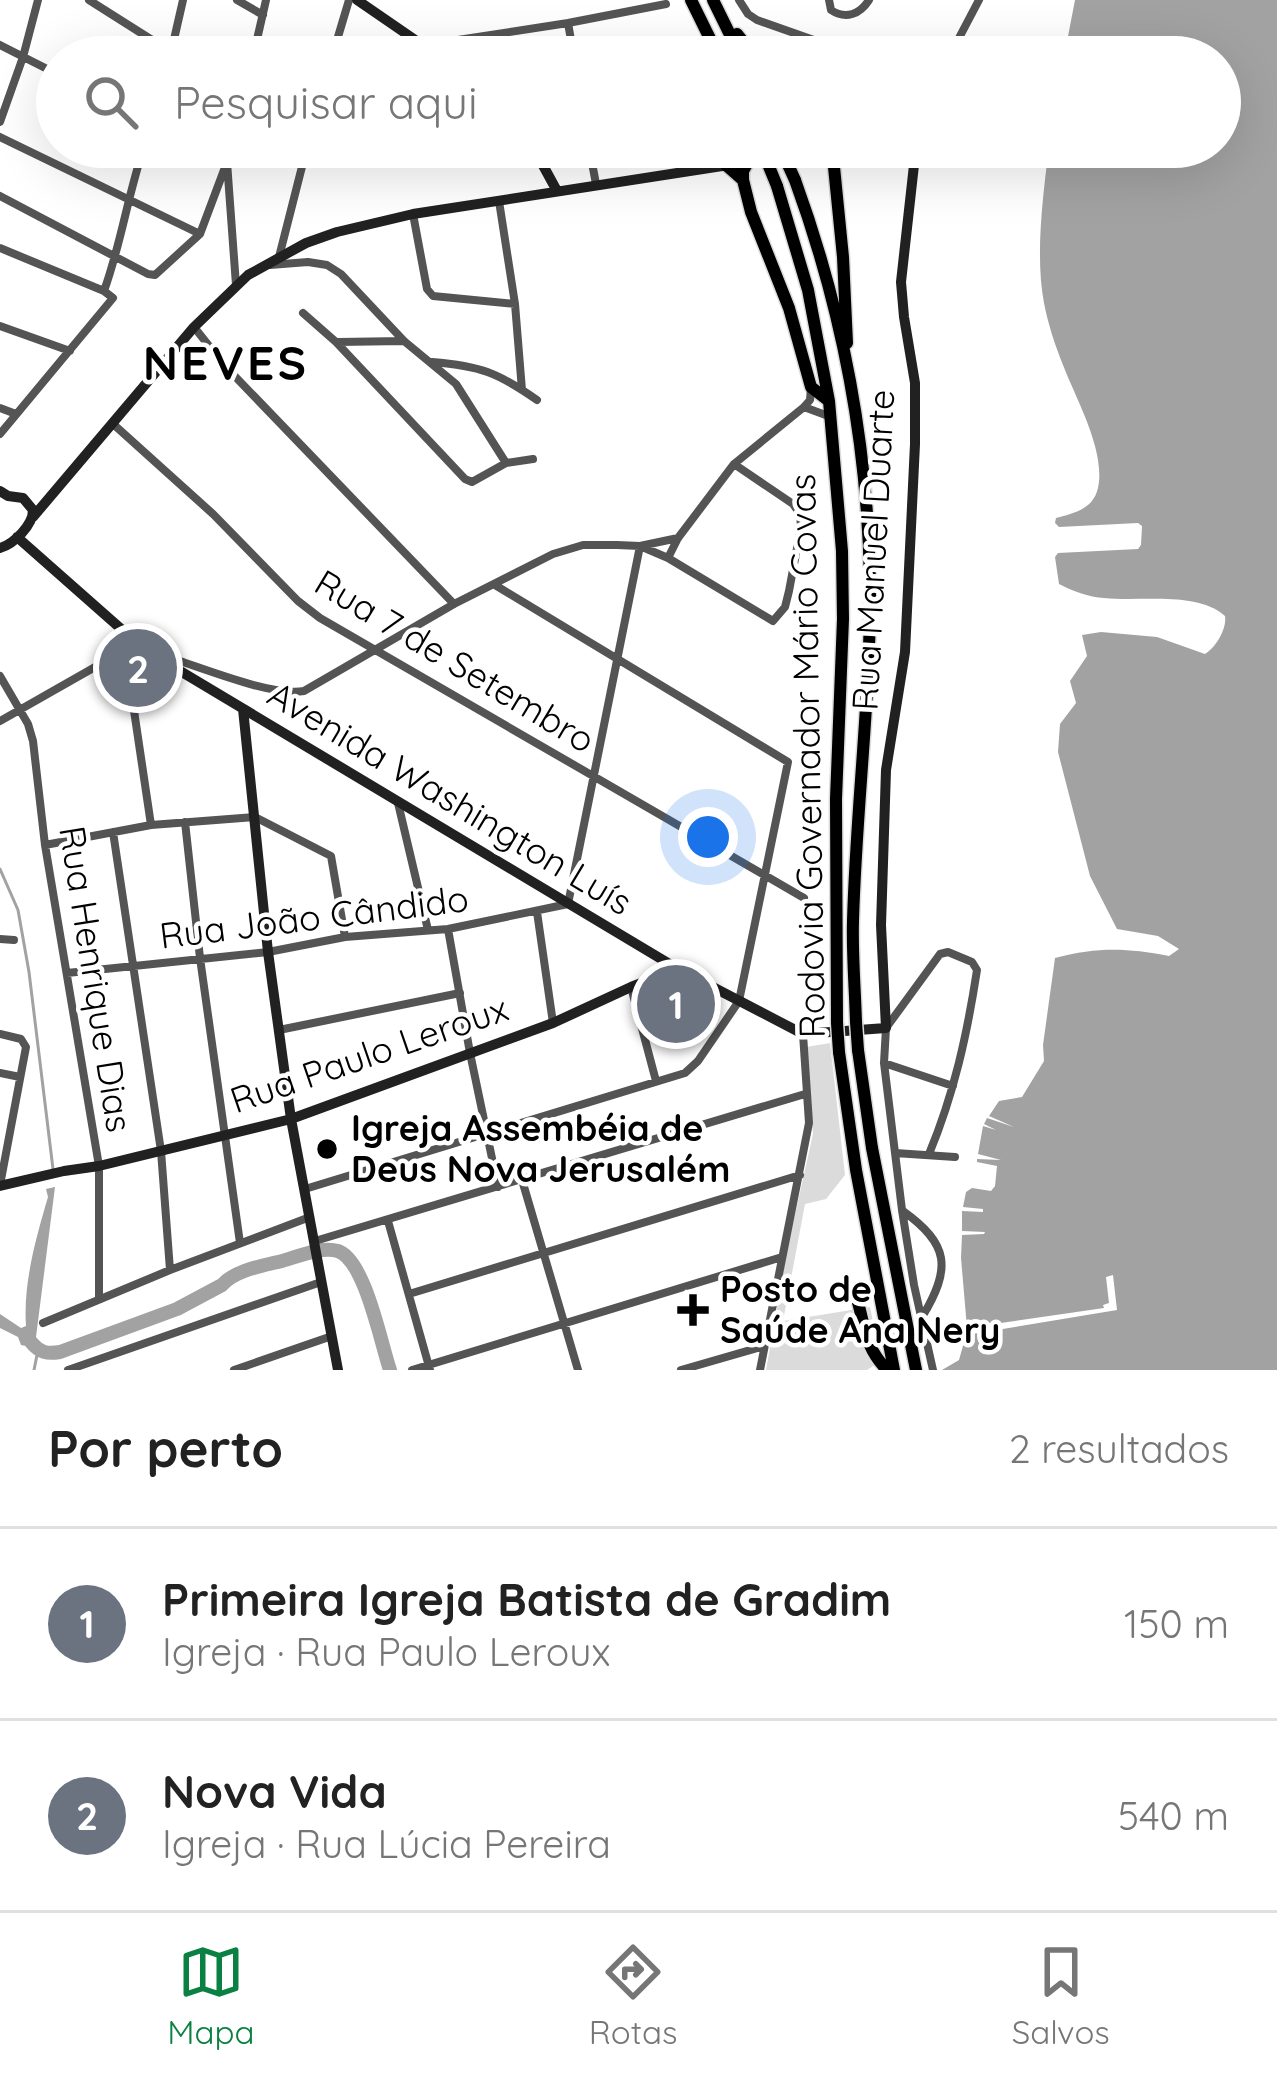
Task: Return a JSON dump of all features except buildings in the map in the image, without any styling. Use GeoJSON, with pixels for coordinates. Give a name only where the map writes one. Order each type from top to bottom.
{"type":"FeatureCollection","features":[{"type":"Feature","properties":{"kind":"highway"},"geometry":{"type":"LineString","coordinates":[[691,0],[709,36]]}},
{"type":"Feature","properties":{"kind":"highway"},"geometry":{"type":"LineString","coordinates":[[713,0],[732,36]]}},
{"type":"Feature","properties":{"kind":"highway"},"geometry":{"type":"LineString","coordinates":[[700,16],[705,36]]}},
{"type":"Feature","properties":{"kind":"highway"},"geometry":{"type":"LineString","coordinates":[[724,19],[737,36]]}},
{"type":"Feature","properties":{"kind":"highway"},"geometry":{"type":"LineString","coordinates":[[729,168],[743,180]]}},
{"type":"Feature","properties":{"kind":"highway"},"geometry":{"type":"LineString","coordinates":[[745,168],[751,212],[789,308],[811,387],[829,401]]}},
{"type":"Feature","properties":{"kind":"highway","name":"Rodovia Governador Mário Covas"},"geometry":{"type":"LineString","coordinates":[[770,168],[808,290],[832,418],[843,596],[836,799],[837,1023],[856,1170],[891,1370]]}},
{"type":"Feature","properties":{"kind":"highway","name":"Rodovia Governador Mário Covas"},"geometry":{"type":"LineString","coordinates":[[790,168],[822,262],[847,363],[866,496],[870,586],[853,923],[856,1022],[872,1148],[916,1370]]}},
{"type":"Feature","properties":{"kind":"highway"},"geometry":{"type":"LineString","coordinates":[[824,168],[847,313],[847,363]]}},
{"type":"Feature","properties":{"kind":"highway"},"geometry":{"type":"LineString","coordinates":[[854,1290],[871,1351],[891,1370]]}},
{"type":"Feature","properties":{"kind":"street"},"geometry":{"type":"LineString","coordinates":[[0,122],[38,0]]}},
{"type":"Feature","properties":{"kind":"street"},"geometry":{"type":"LineString","coordinates":[[89,0],[143,36]]}},
{"type":"Feature","properties":{"kind":"street"},"geometry":{"type":"LineString","coordinates":[[174,36],[183,0]]}},
{"type":"Feature","properties":{"kind":"street"},"geometry":{"type":"LineString","coordinates":[[237,0],[263,14]]}},
{"type":"Feature","properties":{"kind":"street"},"geometry":{"type":"LineString","coordinates":[[258,36],[266,0]]}},
{"type":"Feature","properties":{"kind":"street"},"geometry":{"type":"LineString","coordinates":[[340,36],[353,0],[410,36]]}},
{"type":"Feature","properties":{"kind":"street"},"geometry":{"type":"LineString","coordinates":[[739,0],[757,20],[796,36]]}},
{"type":"Feature","properties":{"kind":"street"},"geometry":{"type":"LineString","coordinates":[[829,0],[831,10],[853,15],[869,0]]}},
{"type":"Feature","properties":{"kind":"street"},"geometry":{"type":"LineString","coordinates":[[960,36],[979,2],[966,0]]}},
{"type":"Feature","properties":{"kind":"street"},"geometry":{"type":"LineString","coordinates":[[483,36],[568,23],[628,4],[666,4]]}},
{"type":"Feature","properties":{"kind":"street"},"geometry":{"type":"LineString","coordinates":[[568,23],[570,36]]}},
{"type":"Feature","properties":{"kind":"street"},"geometry":{"type":"LineString","coordinates":[[0,45],[36,64]]}},
{"type":"Feature","properties":{"kind":"street"},"geometry":{"type":"LineString","coordinates":[[0,136],[36,155]]}},
{"type":"Feature","properties":{"kind":"street"},"geometry":{"type":"LineString","coordinates":[[62,168],[200,234]]}},
{"type":"Feature","properties":{"kind":"street"},"geometry":{"type":"LineString","coordinates":[[104,291],[138,168]]}},
{"type":"Feature","properties":{"kind":"street"},"geometry":{"type":"LineString","coordinates":[[0,196],[155,274],[200,234],[225,168]]}},
{"type":"Feature","properties":{"kind":"street"},"geometry":{"type":"LineString","coordinates":[[227,168],[236,286]]}},
{"type":"Feature","properties":{"kind":"street"},"geometry":{"type":"LineString","coordinates":[[279,258],[302,168]]}},
{"type":"Feature","properties":{"kind":"street"},"geometry":{"type":"LineString","coordinates":[[544,168],[557,191]]}},
{"type":"Feature","properties":{"kind":"street"},"geometry":{"type":"LineString","coordinates":[[593,168],[596,184]]}},
{"type":"Feature","properties":{"kind":"street"},"geometry":{"type":"LineString","coordinates":[[2,550],[194,328],[263,266],[337,232],[413,214],[705,168]]}},
{"type":"Feature","properties":{"kind":"street","name":"Rua Manuel Duarte"},"geometry":{"type":"LineString","coordinates":[[886,1028],[880,926],[886,770],[905,652],[915,444],[915,383],[902,282],[914,168]]}},
{"type":"Feature","properties":{"kind":"street"},"geometry":{"type":"LineString","coordinates":[[499,200],[522,389]]}},
{"type":"Feature","properties":{"kind":"street"},"geometry":{"type":"LineString","coordinates":[[413,214],[427,289],[433,296],[515,304]]}},
{"type":"Feature","properties":{"kind":"street"},"geometry":{"type":"LineString","coordinates":[[0,248],[112,296],[0,434]]}},
{"type":"Feature","properties":{"kind":"street"},"geometry":{"type":"LineString","coordinates":[[263,266],[308,262],[341,274],[404,341],[456,384],[506,463]]}},
{"type":"Feature","properties":{"kind":"street"},"geometry":{"type":"LineString","coordinates":[[303,313],[468,482],[506,463],[533,459]]}},
{"type":"Feature","properties":{"kind":"street"},"geometry":{"type":"LineString","coordinates":[[0,326],[70,351]]}},
{"type":"Feature","properties":{"kind":"street"},"geometry":{"type":"LineString","coordinates":[[194,328],[454,604]]}},
{"type":"Feature","properties":{"kind":"street"},"geometry":{"type":"LineString","coordinates":[[336,342],[404,341]]}},
{"type":"Feature","properties":{"kind":"street"},"geometry":{"type":"LineString","coordinates":[[430,362],[492,371],[537,400]]}},
{"type":"Feature","properties":{"kind":"street"},"geometry":{"type":"LineString","coordinates":[[668,558],[734,464],[804,407],[811,387]]}},
{"type":"Feature","properties":{"kind":"street"},"geometry":{"type":"LineString","coordinates":[[804,407],[832,418]]}},
{"type":"Feature","properties":{"kind":"street"},"geometry":{"type":"LineString","coordinates":[[0,408],[16,415]]}},
{"type":"Feature","properties":{"kind":"street","name":"Rua 7 de Setembro"},"geometry":{"type":"LineString","coordinates":[[112,423],[320,618],[804,898]]}},
{"type":"Feature","properties":{"kind":"street"},"geometry":{"type":"LineString","coordinates":[[640,546],[773,621],[785,607],[800,514],[793,504],[734,464]]}},
{"type":"Feature","properties":{"kind":"street"},"geometry":{"type":"LineString","coordinates":[[3,497],[34,498],[56,492]]}},
{"type":"Feature","properties":{"kind":"street"},"geometry":{"type":"LineString","coordinates":[[23,498],[33,517]]}},
{"type":"Feature","properties":{"kind":"street","name":"Avenida Washington Luís"},"geometry":{"type":"LineString","coordinates":[[17,537],[136,648],[678,969],[803,1034]]}},
{"type":"Feature","properties":{"kind":"street"},"geometry":{"type":"LineString","coordinates":[[0,722],[136,648],[262,686],[304,691],[454,604],[553,554],[584,545],[640,546],[678,538]]}},
{"type":"Feature","properties":{"kind":"street"},"geometry":{"type":"LineString","coordinates":[[568,904],[640,546]]}},
{"type":"Feature","properties":{"kind":"street"},"geometry":{"type":"LineString","coordinates":[[305,1189],[677,1077],[691,1069],[740,1001],[788,762],[495,585]]}},
{"type":"Feature","properties":{"kind":"street"},"geometry":{"type":"LineString","coordinates":[[136,648],[151,825]]}},
{"type":"Feature","properties":{"kind":"street","name":"Rua Henrique Dias"},"geometry":{"type":"LineString","coordinates":[[0,676],[33,741],[45,845],[99,1166],[99,1299]]}},
{"type":"Feature","properties":{"kind":"street"},"geometry":{"type":"LineString","coordinates":[[243,710],[279,1030],[338,1370]]}},
{"type":"Feature","properties":{"kind":"street"},"geometry":{"type":"LineString","coordinates":[[397,799],[428,930]]}},
{"type":"Feature","properties":{"kind":"street"},"geometry":{"type":"LineString","coordinates":[[45,845],[151,825],[255,817],[331,856],[345,937]]}},
{"type":"Feature","properties":{"kind":"street"},"geometry":{"type":"LineString","coordinates":[[185,822],[240,1243]]}},
{"type":"Feature","properties":{"kind":"street"},"geometry":{"type":"LineString","coordinates":[[113,832],[161,1151],[170,1270]]}},
{"type":"Feature","properties":{"kind":"street","name":"Rua João Cândido"},"geometry":{"type":"LineString","coordinates":[[67,973],[268,952],[345,937],[448,929],[568,904]]}},
{"type":"Feature","properties":{"kind":"street"},"geometry":{"type":"LineString","coordinates":[[537,912],[553,1022]]}},
{"type":"Feature","properties":{"kind":"street"},"geometry":{"type":"LineString","coordinates":[[448,929],[499,1186]]}},
{"type":"Feature","properties":{"kind":"street"},"geometry":{"type":"LineString","coordinates":[[0,939],[14,940]]}},
{"type":"Feature","properties":{"kind":"street"},"geometry":{"type":"LineString","coordinates":[[928,1154],[948,1109],[976,970],[973,962],[948,952],[940,954],[886,1028],[884,1063],[902,1210],[933,1370]]}},
{"type":"Feature","properties":{"kind":"street","name":"Rua Paulo Leroux"},"geometry":{"type":"LineString","coordinates":[[0,1186],[292,1119],[553,1022],[678,969]]}},
{"type":"Feature","properties":{"kind":"street"},"geometry":{"type":"LineString","coordinates":[[631,987],[656,1081]]}},
{"type":"Feature","properties":{"kind":"street"},"geometry":{"type":"LineString","coordinates":[[279,1030],[460,993]]}},
{"type":"Feature","properties":{"kind":"street"},"geometry":{"type":"LineString","coordinates":[[760,1370],[809,1123],[803,1034],[886,1028]]}},
{"type":"Feature","properties":{"kind":"street"},"geometry":{"type":"LineString","coordinates":[[0,1034],[21,1039],[26,1047],[0,1186]]}},
{"type":"Feature","properties":{"kind":"street"},"geometry":{"type":"LineString","coordinates":[[884,1063],[953,1086]]}},
{"type":"Feature","properties":{"kind":"street"},"geometry":{"type":"LineString","coordinates":[[0,1073],[20,1077]]}},
{"type":"Feature","properties":{"kind":"street"},"geometry":{"type":"LineString","coordinates":[[316,1250],[388,1221],[806,1094]]}},
{"type":"Feature","properties":{"kind":"street"},"geometry":{"type":"LineString","coordinates":[[0,1110],[13,1113]]}},
{"type":"Feature","properties":{"kind":"street"},"geometry":{"type":"LineString","coordinates":[[895,1154],[955,1157]]}},
{"type":"Feature","properties":{"kind":"street"},"geometry":{"type":"LineString","coordinates":[[410,1294],[800,1175]]}},
{"type":"Feature","properties":{"kind":"street"},"geometry":{"type":"LineString","coordinates":[[522,1180],[578,1370]]}},
{"type":"Feature","properties":{"kind":"street"},"geometry":{"type":"LineString","coordinates":[[902,1210],[926,1227],[938,1242],[941,1257],[934,1297],[922,1317]]}},
{"type":"Feature","properties":{"kind":"street"},"geometry":{"type":"LineString","coordinates":[[44,1323],[310,1217]]}},
{"type":"Feature","properties":{"kind":"street"},"geometry":{"type":"LineString","coordinates":[[388,1221],[429,1367]]}},
{"type":"Feature","properties":{"kind":"street"},"geometry":{"type":"LineString","coordinates":[[412,1370],[782,1257]]}},
{"type":"Feature","properties":{"kind":"street"},"geometry":{"type":"LineString","coordinates":[[68,1370],[321,1282]]}},
{"type":"Feature","properties":{"kind":"street"},"geometry":{"type":"LineString","coordinates":[[234,1370],[332,1336]]}},
{"type":"Feature","properties":{"kind":"street"},"geometry":{"type":"LineString","coordinates":[[681,1370],[764,1346]]}},
{"type":"Feature","properties":{"kind":"shaded area"},"geometry":{"type":"Polygon","coordinates":[[[1075,0],[1277,0],[1277,1370],[942,1370],[959,1360],[966,1335],[1117,1310],[1113,1275],[1106,1277],[1109,1303],[1104,1308],[967,1328],[962,1235],[985,1232],[962,1231],[962,1211],[983,1212],[963,1207],[966,1192],[972,1188],[991,1191],[995,1186],[997,1166],[977,1162],[1001,1160],[978,1154],[983,1126],[996,1130],[984,1124],[987,1118],[1014,1127],[989,1116],[999,1101],[1022,1097],[1044,1061],[1055,958],[1112,950],[1169,956],[1179,949],[1158,936],[1117,929],[1090,876],[1058,752],[1060,724],[1076,703],[1070,681],[1087,656],[1082,635],[1157,637],[1205,654],[1220,637],[1225,621],[1225,616],[1199,603],[1098,597],[1059,584],[1058,553],[1138,549],[1142,526],[1059,527],[1055,523],[1056,518],[1092,501],[1099,473],[1094,442],[1050,327],[1041,285],[1040,246],[1046,168],[1241,168],[1241,36],[1068,36],[1075,0]]]}},
{"type":"Feature","properties":{"kind":"shaded area"},"geometry":{"type":"Polygon","coordinates":[[[830,1043],[845,1175],[826,1199],[805,1204],[783,1321],[870,1307],[881,1361],[867,1370],[766,1370],[813,1134],[806,1047],[830,1043]]]}},
{"type":"Feature","properties":{"kind":"shaded area"},"geometry":{"type":"Polygon","coordinates":[[[55,1187],[36,1337],[26,1346],[0,1328],[0,1314],[21,1328],[26,1326],[28,1277],[46,1189],[55,1187]]]}},
{"type":"Feature","properties":{"kind":"waterway"},"geometry":{"type":"LineString","coordinates":[[0,869],[18,910],[29,972],[53,1169]]}},
{"type":"Feature","properties":{"kind":"waterway"},"geometry":{"type":"LineString","coordinates":[[31,1342],[44,1352],[60,1352],[177,1309],[241,1272],[331,1250],[348,1258],[356,1270],[390,1370]]}},
{"type":"Feature","properties":{"kind":"waterway"},"geometry":{"type":"LineString","coordinates":[[34,1370],[38,1350]]}},
{"type":"Feature","properties":{"kind":"place","name":"Nova Vida"},"geometry":{"type":"Point","coordinates":[138,668]}},
{"type":"Feature","properties":{"kind":"place","name":"Primeira Igreja Batista de Gradim"},"geometry":{"type":"Point","coordinates":[676,1004]}},
{"type":"Feature","properties":{"kind":"place","name":"Igreja Assembéia de Deus Nova Jerusalém"},"geometry":{"type":"Point","coordinates":[327,1149]}},
{"type":"Feature","properties":{"kind":"place","name":"Posto de Saúde Ana Nery"},"geometry":{"type":"Point","coordinates":[693,1310]}},
{"type":"Feature","properties":{"kind":"district","name":"NEVES"},"geometry":{"type":"Point","coordinates":[226,363]}}]}
